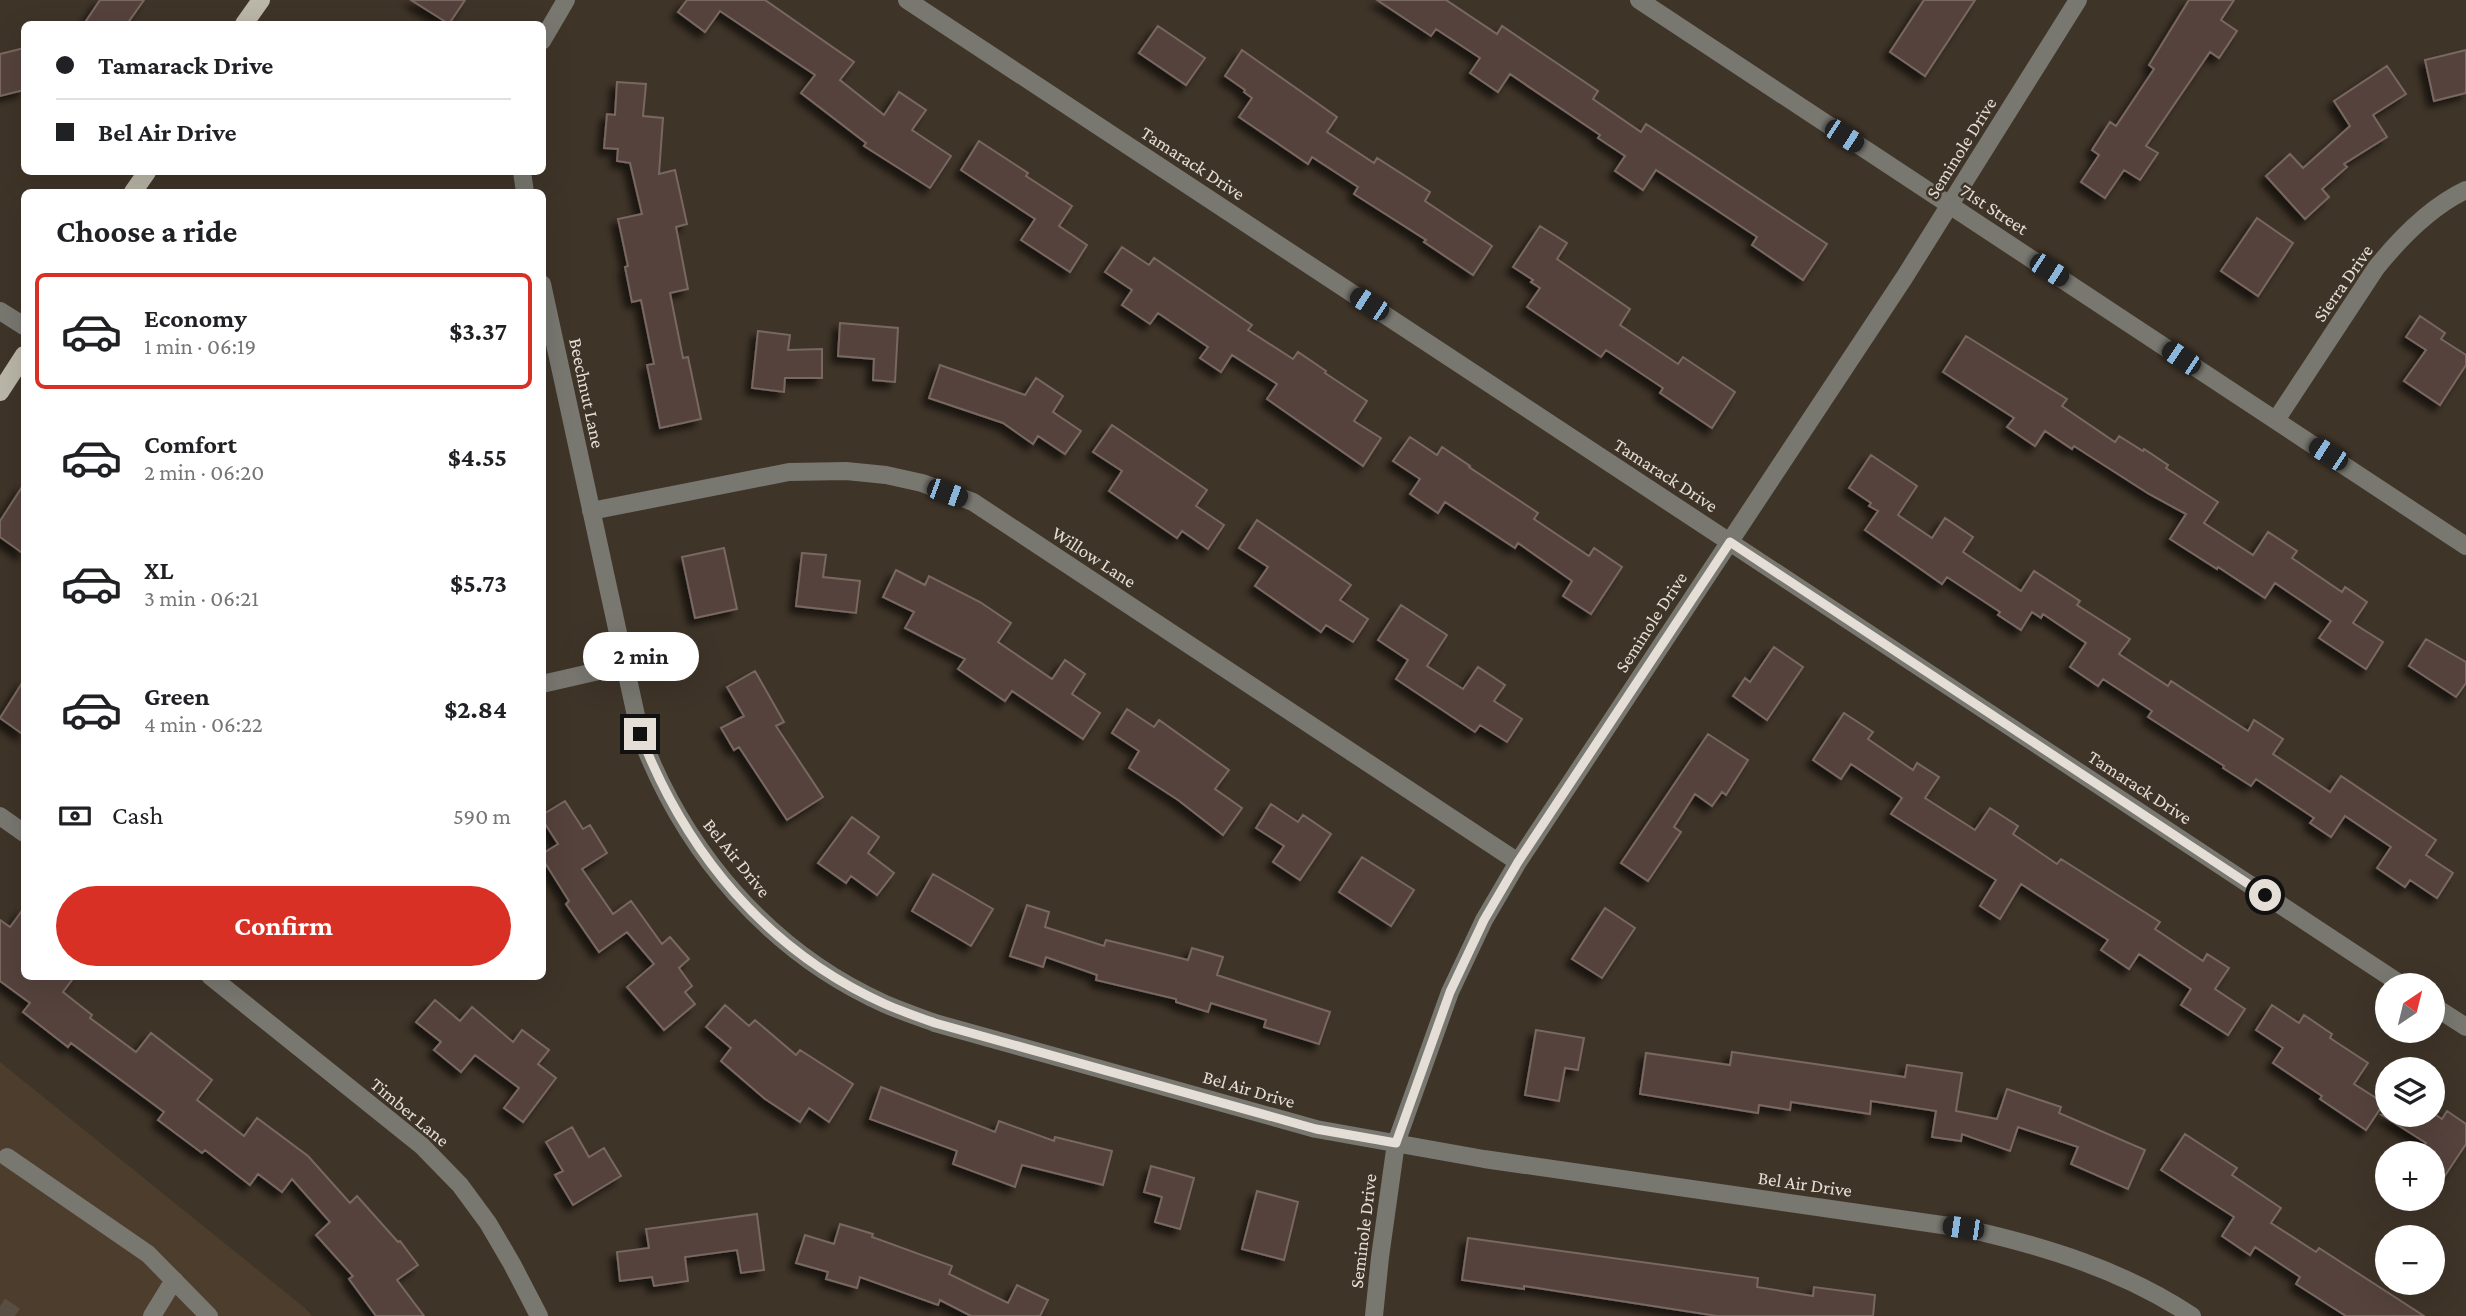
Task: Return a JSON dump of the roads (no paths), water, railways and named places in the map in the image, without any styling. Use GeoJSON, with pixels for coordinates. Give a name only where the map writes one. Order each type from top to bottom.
{"type":"FeatureCollection","features":[{"type":"Feature","properties":{"kind":"main road"},"geometry":{"type":"LineString","coordinates":[[246,21],[261,0]]}},
{"type":"Feature","properties":{"kind":"main road"},"geometry":{"type":"LineString","coordinates":[[0,392],[21,364]]}},
{"type":"Feature","properties":{"kind":"street"},"geometry":{"type":"LineString","coordinates":[[546,34],[566,0]]}},
{"type":"Feature","properties":{"kind":"street","name":"Tamarack Drive"},"geometry":{"type":"LineString","coordinates":[[907,0],[2384,973]]}},
{"type":"Feature","properties":{"kind":"street","name":"71st Street"},"geometry":{"type":"LineString","coordinates":[[1639,0],[2466,546]]}},
{"type":"Feature","properties":{"kind":"street","name":"Seminole Drive"},"geometry":{"type":"LineString","coordinates":[[1374,1316],[1396,1143],[1450,992],[1484,920],[1518,862],[1950,205],[2078,0]]}},
{"type":"Feature","properties":{"kind":"street","name":"Sierra Drive"},"geometry":{"type":"LineString","coordinates":[[2276,420],[2376,268],[2432,211],[2466,190]]}},
{"type":"Feature","properties":{"kind":"street","name":"Beechnut Lane"},"geometry":{"type":"LineString","coordinates":[[546,303],[591,511]]}},
{"type":"Feature","properties":{"kind":"street"},"geometry":{"type":"LineString","coordinates":[[0,311],[21,324]]}},
{"type":"Feature","properties":{"kind":"street","name":"Willow Lane"},"geometry":{"type":"LineString","coordinates":[[591,511],[789,472],[846,471],[886,475],[922,483],[973,502],[1518,862]]}},
{"type":"Feature","properties":{"kind":"street","name":"Bel Air Drive"},"geometry":{"type":"LineString","coordinates":[[591,511],[640,734],[665,794],[687,832],[741,902],[807,959],[885,1004],[935,1023],[1316,1129],[1484,1159],[1975,1231],[2020,1241],[2076,1258],[2132,1282],[2192,1316]]}},
{"type":"Feature","properties":{"kind":"street"},"geometry":{"type":"LineString","coordinates":[[546,683],[625,665]]}},
{"type":"Feature","properties":{"kind":"street"},"geometry":{"type":"LineString","coordinates":[[0,816],[21,831]]}},
{"type":"Feature","properties":{"kind":"street","name":"Timber Lane"},"geometry":{"type":"LineString","coordinates":[[215,980],[422,1146],[460,1185],[513,1264],[539,1316]]}},
{"type":"Feature","properties":{"kind":"street"},"geometry":{"type":"LineString","coordinates":[[2445,1013],[2466,1027]]}},
{"type":"Feature","properties":{"kind":"street"},"geometry":{"type":"LineString","coordinates":[[2,1159],[148,1254],[209,1316]]}},
{"type":"Feature","properties":{"kind":"street"},"geometry":{"type":"LineString","coordinates":[[152,1316],[174,1280]]}},
{"type":"Feature","properties":{"kind":"tunnel"},"geometry":{"type":"LineString","coordinates":[[0,1306],[15,1316]]}}]}
